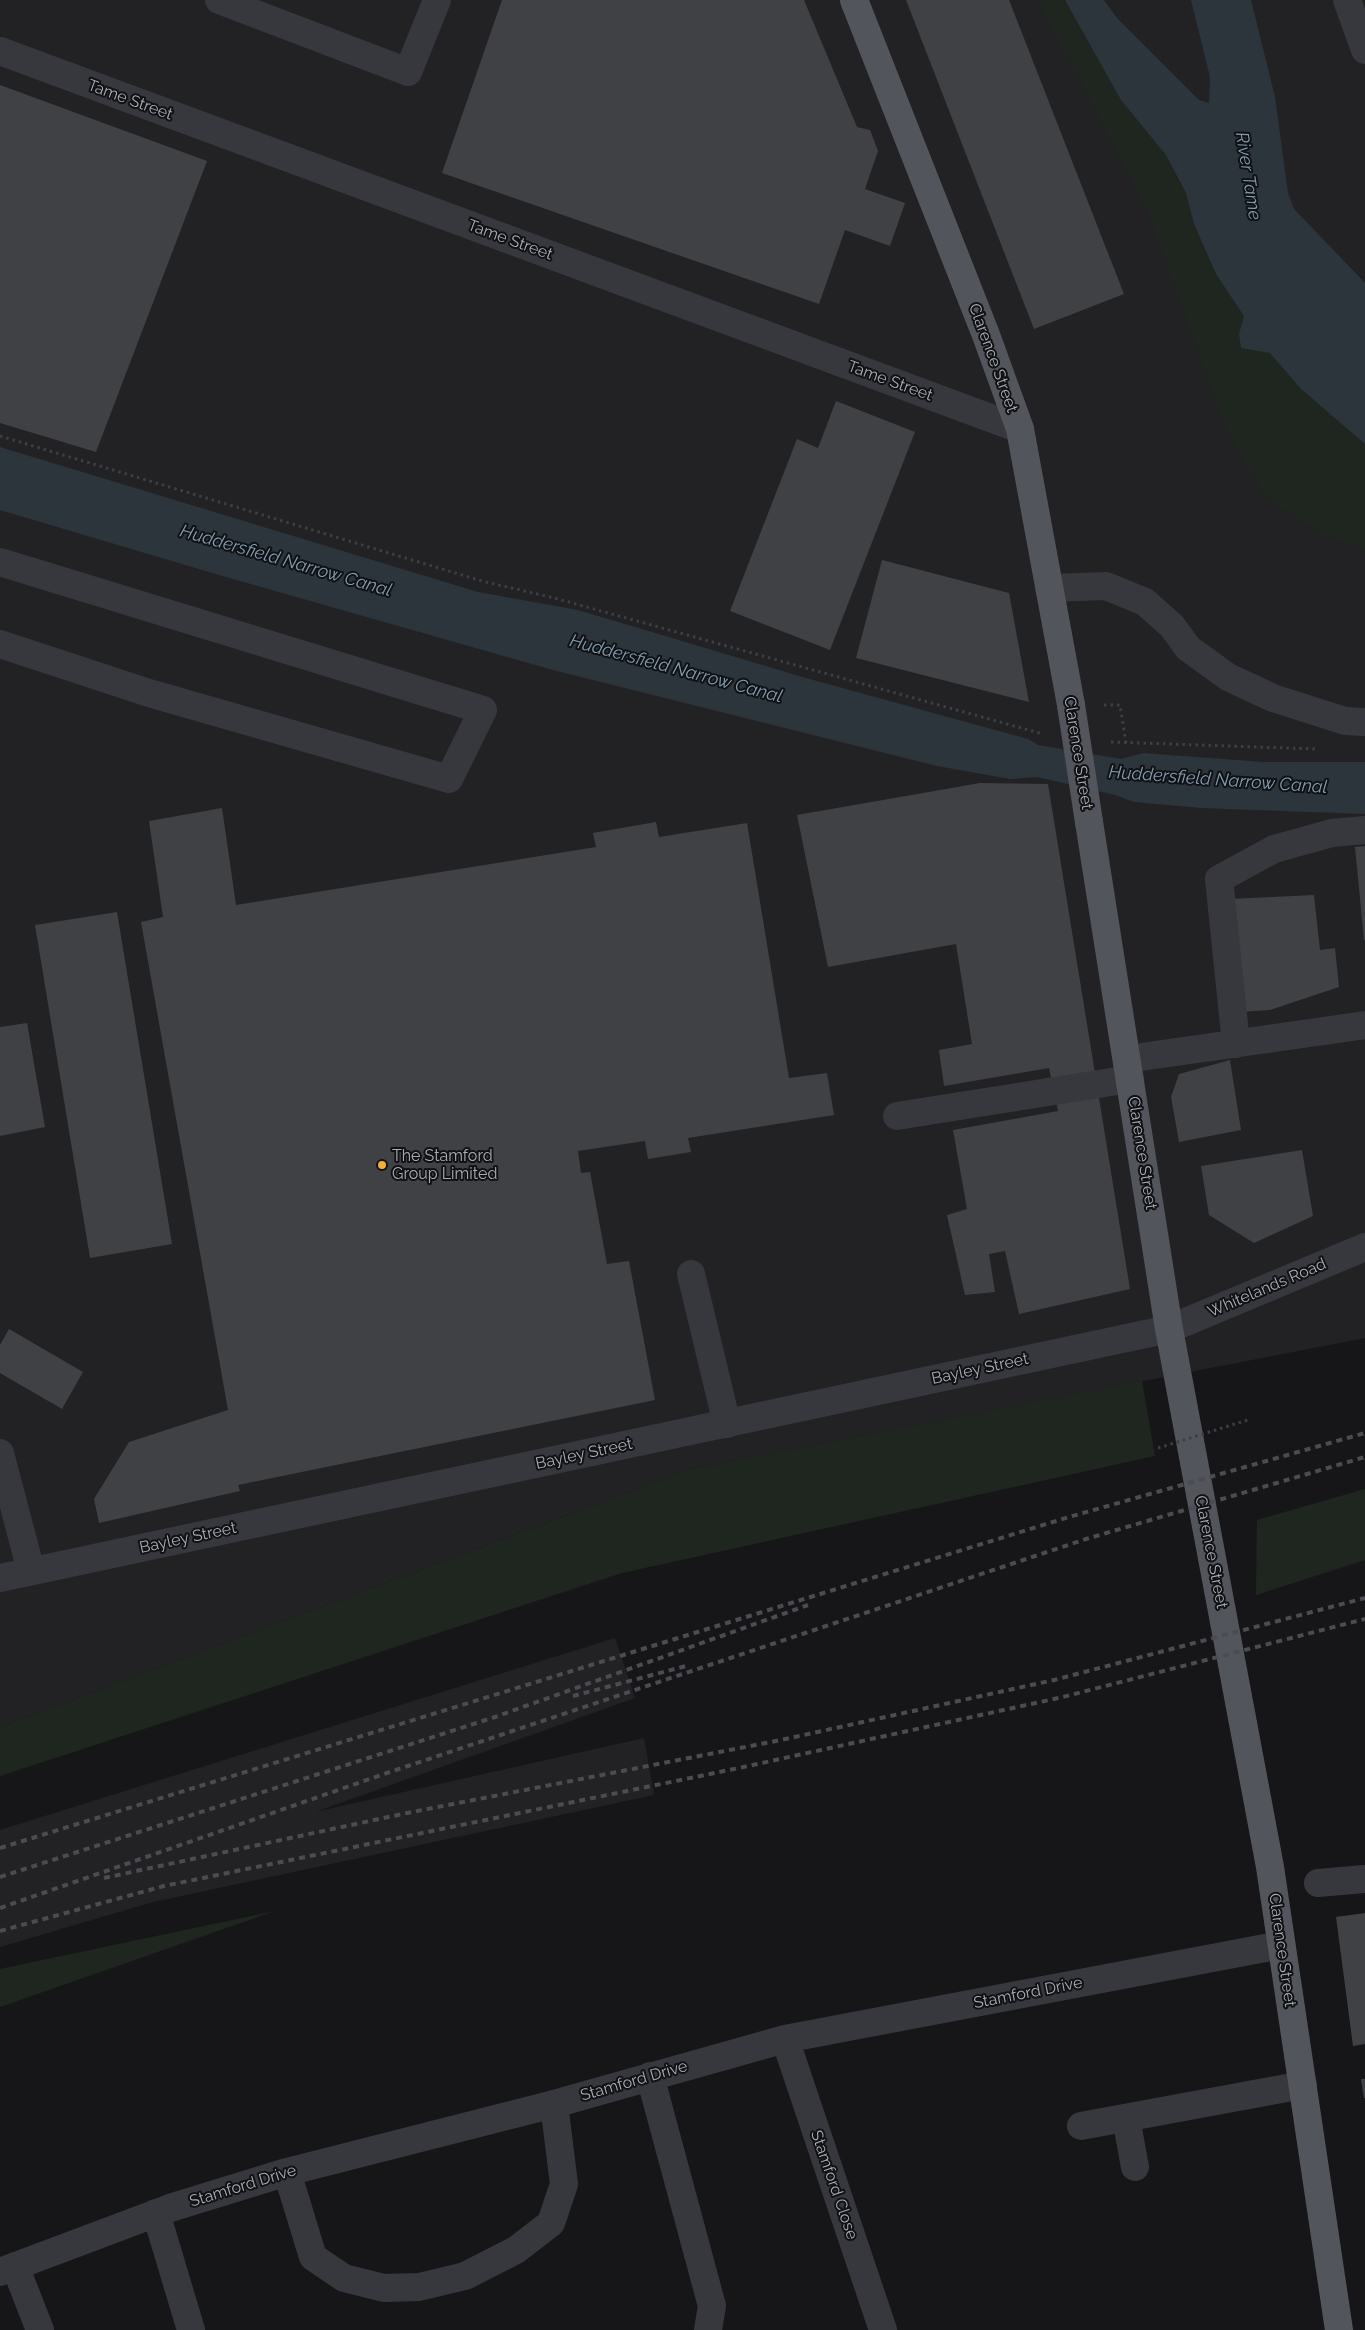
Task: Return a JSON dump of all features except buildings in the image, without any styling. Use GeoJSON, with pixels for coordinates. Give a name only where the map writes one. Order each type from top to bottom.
{"type":"FeatureCollection","features":[{"type":"Feature","properties":{"kind":"main road","name":"Clarence Street"},"geometry":{"type":"LineString","coordinates":[[854,0],[986,335],[1020,429],[1071,705],[1169,1329],[1270,1867],[1340,2330]]}},
{"type":"Feature","properties":{"kind":"street"},"geometry":{"type":"LineString","coordinates":[[220,0],[408,72],[437,0]]}},
{"type":"Feature","properties":{"kind":"street"},"geometry":{"type":"LineString","coordinates":[[1348,0],[1365,50]]}},
{"type":"Feature","properties":{"kind":"street","name":"Tame Street"},"geometry":{"type":"LineString","coordinates":[[0,51],[1020,429]]}},
{"type":"Feature","properties":{"kind":"street"},"geometry":{"type":"LineString","coordinates":[[0,562],[483,710],[450,779],[148,693],[0,644]]}},
{"type":"Feature","properties":{"kind":"street"},"geometry":{"type":"LineString","coordinates":[[1049,588],[1106,586],[1145,602],[1172,626],[1188,648],[1228,678],[1273,698],[1345,721],[1365,722]]}},
{"type":"Feature","properties":{"kind":"street"},"geometry":{"type":"LineString","coordinates":[[1236,1044],[1219,879],[1274,849],[1332,833],[1365,830]]}},
{"type":"Feature","properties":{"kind":"street"},"geometry":{"type":"LineString","coordinates":[[897,1116],[1128,1069],[1236,1044],[1365,1025]]}},
{"type":"Feature","properties":{"kind":"street","name":"Whitelands Road"},"geometry":{"type":"LineString","coordinates":[[1169,1329],[1365,1248]]}},
{"type":"Feature","properties":{"kind":"street"},"geometry":{"type":"LineString","coordinates":[[691,1274],[727,1424]]}},
{"type":"Feature","properties":{"kind":"street","name":"Bayley Street"},"geometry":{"type":"LineString","coordinates":[[0,1578],[1169,1329]]}},
{"type":"Feature","properties":{"kind":"street"},"geometry":{"type":"LineString","coordinates":[[0,1454],[31,1571]]}},
{"type":"Feature","properties":{"kind":"street"},"geometry":{"type":"LineString","coordinates":[[1318,1882],[1365,1878]]}},
{"type":"Feature","properties":{"kind":"street","name":"Stamford Drive"},"geometry":{"type":"LineString","coordinates":[[8,2269],[156,2213],[287,2172],[554,2104],[785,2039],[1281,1944]]}},
{"type":"Feature","properties":{"kind":"street","name":"Stamford Close"},"geometry":{"type":"LineString","coordinates":[[785,2039],[883,2330]]}},
{"type":"Feature","properties":{"kind":"street"},"geometry":{"type":"LineString","coordinates":[[650,2076],[712,2306],[708,2330]]}},
{"type":"Feature","properties":{"kind":"street"},"geometry":{"type":"LineString","coordinates":[[1081,2126],[1302,2085]]}},
{"type":"Feature","properties":{"kind":"street"},"geometry":{"type":"LineString","coordinates":[[287,2172],[313,2257],[344,2278],[384,2288],[419,2287],[465,2276],[516,2250],[551,2223],[564,2184],[554,2104]]}},
{"type":"Feature","properties":{"kind":"street"},"geometry":{"type":"LineString","coordinates":[[1126,2118],[1135,2167]]}},
{"type":"Feature","properties":{"kind":"street"},"geometry":{"type":"LineString","coordinates":[[156,2213],[191,2330]]}},
{"type":"Feature","properties":{"kind":"street"},"geometry":{"type":"LineString","coordinates":[[8,2269],[40,2330]]}},
{"type":"Feature","properties":{"kind":"path"},"geometry":{"type":"LineString","coordinates":[[0,436],[482,581],[558,599],[1044,734]]}},
{"type":"Feature","properties":{"kind":"path"},"geometry":{"type":"LineString","coordinates":[[1108,741],[1327,750]]}},
{"type":"Feature","properties":{"kind":"path"},"geometry":{"type":"LineString","coordinates":[[1158,1448],[1251,1419]]}},
{"type":"Feature","properties":{"kind":"shaded area"},"geometry":{"type":"Polygon","coordinates":[[[0,0],[1365,0],[1365,1338],[691,1469],[0,1727],[0,0]]]}},
{"type":"Feature","properties":{"kind":"shaded area"},"geometry":{"type":"Polygon","coordinates":[[[1038,0],[1065,0],[1121,100],[1166,155],[1186,194],[1194,224],[1216,274],[1244,316],[1239,334],[1241,348],[1270,352],[1301,389],[1365,444],[1365,548],[1329,538],[1266,498],[1225,426],[1148,211],[1038,0]]]}},
{"type":"Feature","properties":{"kind":"shaded area"},"geometry":{"type":"Polygon","coordinates":[[[1142,1381],[1155,1456],[622,1573],[0,1776],[0,1727],[691,1469],[1142,1381]]]}},
{"type":"Feature","properties":{"kind":"shaded area"},"geometry":{"type":"Polygon","coordinates":[[[1365,1489],[1365,1560],[1256,1595],[1257,1520],[1365,1489]]]}},
{"type":"Feature","properties":{"kind":"shaded area"},"geometry":{"type":"Polygon","coordinates":[[[615,1638],[635,1698],[315,1812],[644,1738],[654,1795],[153,1902],[0,1947],[0,1830],[615,1638]]]}},
{"type":"Feature","properties":{"kind":"shaded area"},"geometry":{"type":"Polygon","coordinates":[[[275,1911],[0,2007],[0,1969],[275,1911]]]}},
{"type":"Feature","properties":{"kind":"water","name":"River Tame"},"geometry":{"type":"Polygon","coordinates":[[[1065,0],[1104,0],[1117,18],[1199,100],[1209,103],[1210,77],[1191,0],[1251,0],[1275,97],[1288,193],[1294,209],[1365,283],[1365,444],[1301,389],[1270,353],[1241,348],[1239,334],[1244,316],[1216,274],[1194,224],[1186,193],[1166,155],[1121,100],[1065,0]]]}},
{"type":"Feature","properties":{"kind":"water","name":"Huddersfield Narrow Canal"},"geometry":{"type":"Polygon","coordinates":[[[0,447],[478,592],[578,610],[806,678],[1028,739],[1038,745],[1121,759],[1143,753],[1263,762],[1365,762],[1365,814],[1202,808],[1134,802],[1115,795],[1037,777],[1010,779],[937,766],[553,670],[219,575],[0,510],[0,447]]]}},
{"type":"Feature","properties":{"kind":"railway"},"geometry":{"type":"LineString","coordinates":[[0,1848],[1069,1517],[1365,1433]]}},
{"type":"Feature","properties":{"kind":"railway"},"geometry":{"type":"LineString","coordinates":[[0,1908],[384,1774],[1086,1539],[1365,1457]]}},
{"type":"Feature","properties":{"kind":"railway"},"geometry":{"type":"LineString","coordinates":[[104,1878],[407,1813],[781,1740],[1054,1680],[1365,1598]]}},
{"type":"Feature","properties":{"kind":"railway"},"geometry":{"type":"LineString","coordinates":[[0,1877],[495,1717],[808,1605]]}},
{"type":"Feature","properties":{"kind":"railway"},"geometry":{"type":"LineString","coordinates":[[0,1931],[164,1886],[739,1768],[1063,1697],[1365,1619]]}},
{"type":"Feature","properties":{"kind":"railway"},"geometry":{"type":"LineString","coordinates":[[573,1696],[686,1666]]}},
{"type":"Feature","properties":{"kind":"place","name":"The Stamford Group Limited"},"geometry":{"type":"Point","coordinates":[382,1165]}}]}
